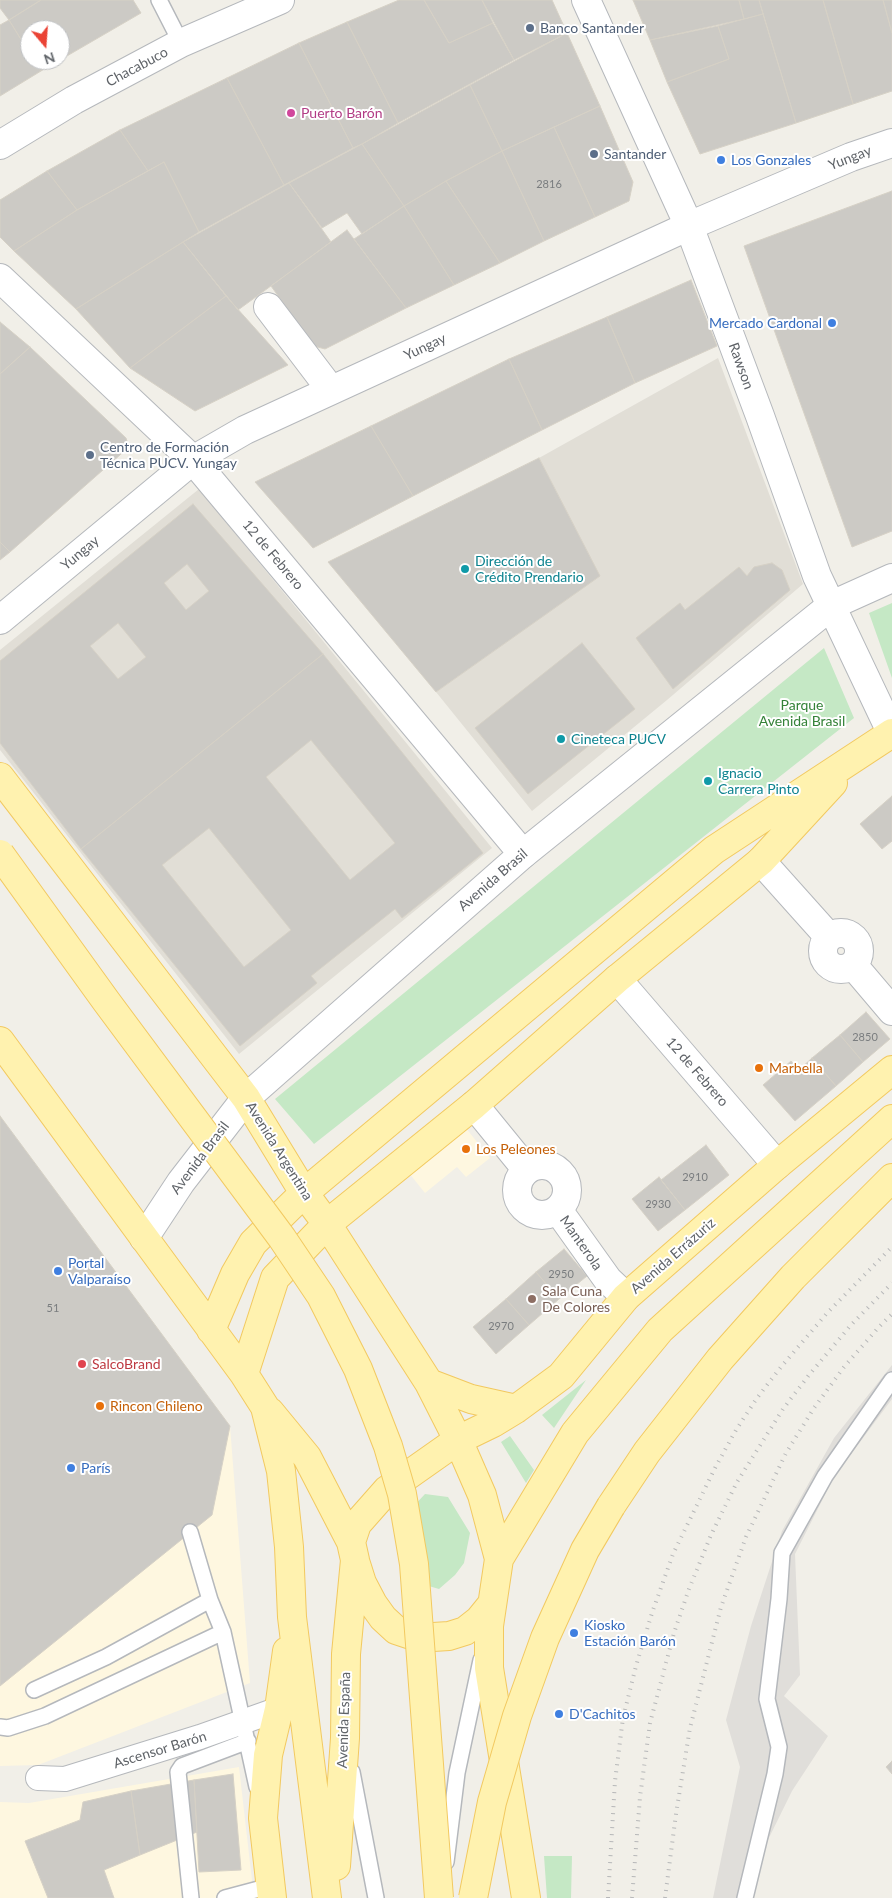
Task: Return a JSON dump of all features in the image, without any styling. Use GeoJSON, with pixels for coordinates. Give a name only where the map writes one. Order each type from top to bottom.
{"type":"FeatureCollection","features":[{"type":"Feature","properties":{"kind":"main road"},"geometry":{"type":"LineString","coordinates":[[211,1330],[235,1274],[254,1243],[304,1193],[714,850],[892,733]]}},
{"type":"Feature","properties":{"kind":"main road"},"geometry":{"type":"LineString","coordinates":[[244,1374],[275,1278],[327,1224],[474,1106],[617,979],[761,861],[861,752]]}},
{"type":"Feature","properties":{"kind":"main road","name":"Avenida Argentina"},"geometry":{"type":"LineString","coordinates":[[0,776],[246,1098],[304,1193],[327,1224],[429,1383],[458,1440],[482,1495],[499,1560]]}},
{"type":"Feature","properties":{"kind":"main road"},"geometry":{"type":"LineString","coordinates":[[0,854],[106,1001],[282,1238],[321,1296],[358,1369],[390,1454],[402,1494],[414,1564],[439,1898]]}},
{"type":"Feature","properties":{"kind":"main road"},"geometry":{"type":"LineString","coordinates":[[0,1041],[244,1374],[266,1407],[307,1457],[353,1551],[362,1583],[383,1618],[396,1630],[414,1636],[433,1637],[449,1636],[466,1630],[479,1620],[490,1615]]}},
{"type":"Feature","properties":{"kind":"main road","name":"Avenida Errázuriz"},"geometry":{"type":"LineString","coordinates":[[353,1551],[357,1524],[388,1490],[458,1440],[493,1423],[516,1409],[560,1376],[626,1297],[777,1165],[892,1070]]}},
{"type":"Feature","properties":{"kind":"main road"},"geometry":{"type":"LineString","coordinates":[[526,1898],[489,1668],[490,1615],[499,1560],[575,1433],[660,1330],[892,1120]]}},
{"type":"Feature","properties":{"kind":"main road"},"geometry":{"type":"LineString","coordinates":[[473,1898],[492,1802],[516,1716],[545,1638],[589,1542],[647,1452],[720,1359],[792,1277],[892,1178]]}},
{"type":"Feature","properties":{"kind":"main road"},"geometry":{"type":"LineString","coordinates":[[429,1383],[471,1400],[516,1409]]}},
{"type":"Feature","properties":{"kind":"main road"},"geometry":{"type":"LineString","coordinates":[[266,1407],[282,1471],[289,1547],[292,1617],[328,1898]]}},
{"type":"Feature","properties":{"kind":"main road","name":"Avenida España"},"geometry":{"type":"LineString","coordinates":[[333,1898],[345,1738],[346,1654],[353,1551]]}},
{"type":"Feature","properties":{"kind":"main road"},"geometry":{"type":"LineString","coordinates":[[271,1892],[263,1818],[268,1755],[278,1709],[292,1617]]}},
{"type":"Feature","properties":{"kind":"street","name":"Chacabuco"},"geometry":{"type":"LineString","coordinates":[[0,145],[74,100],[181,43],[280,0]]}},
{"type":"Feature","properties":{"kind":"street","name":"Rawson"},"geometry":{"type":"LineString","coordinates":[[586,0],[689,226],[817,576],[892,733]]}},
{"type":"Feature","properties":{"kind":"street","name":"Yungay"},"geometry":{"type":"LineString","coordinates":[[0,620],[193,460],[245,430],[689,226],[852,157],[892,143]]}},
{"type":"Feature","properties":{"kind":"street","name":"12 de Febrero"},"geometry":{"type":"LineString","coordinates":[[0,278],[193,460],[523,854]]}},
{"type":"Feature","properties":{"kind":"street"},"geometry":{"type":"LineString","coordinates":[[268,307],[331,390]]}},
{"type":"Feature","properties":{"kind":"street","name":"Avenida Brasil"},"geometry":{"type":"LineString","coordinates":[[144,1238],[181,1182],[246,1098],[523,854],[832,605],[892,578]]}},
{"type":"Feature","properties":{"kind":"street"},"geometry":{"type":"LineString","coordinates":[[761,861],[829,937],[839,932],[855,938],[860,949],[857,960],[853,965],[892,1011]]}},
{"type":"Feature","properties":{"kind":"street","name":"12 de Febrero"},"geometry":{"type":"LineString","coordinates":[[617,979],[777,1165]]}},
{"type":"Feature","properties":{"kind":"street","name":"Manterola"},"geometry":{"type":"LineString","coordinates":[[474,1106],[527,1170],[542,1164],[550,1165],[562,1174],[568,1189],[563,1204],[558,1210],[608,1280],[626,1297]]}},
{"type":"Feature","properties":{"kind":"street","name":"Ascensor Barón"},"geometry":{"type":"LineString","coordinates":[[38,1778],[65,1779],[245,1732],[278,1709]]}},
{"type":"Feature","properties":{"kind":"lane"},"geometry":{"type":"LineString","coordinates":[[159,0],[181,43]]}},
{"type":"Feature","properties":{"kind":"lane"},"geometry":{"type":"LineString","coordinates":[[744,1898],[775,1774],[778,1748],[767,1699],[779,1599],[782,1552],[825,1476],[892,1380]]}},
{"type":"Feature","properties":{"kind":"lane"},"geometry":{"type":"LineString","coordinates":[[190,1532],[210,1600],[223,1632],[263,1818]]}},
{"type":"Feature","properties":{"kind":"lane"},"geometry":{"type":"LineString","coordinates":[[34,1690],[106,1657],[210,1600]]}},
{"type":"Feature","properties":{"kind":"lane"},"geometry":{"type":"LineString","coordinates":[[443,1898],[457,1773],[490,1615]]}},
{"type":"Feature","properties":{"kind":"lane"},"geometry":{"type":"LineString","coordinates":[[0,1728],[8,1728],[45,1716],[223,1632]]}},
{"type":"Feature","properties":{"kind":"lane"},"geometry":{"type":"LineString","coordinates":[[190,1898],[178,1772],[182,1766],[245,1732]]}},
{"type":"Feature","properties":{"kind":"lane"},"geometry":{"type":"LineString","coordinates":[[345,1738],[376,1898]]}},
{"type":"Feature","properties":{"kind":"lane"},"geometry":{"type":"LineString","coordinates":[[224,1898],[271,1892]]}},
{"type":"Feature","properties":{"kind":"shaded area"},"geometry":{"type":"Polygon","coordinates":[[[718,358],[803,584],[667,700],[532,811],[436,692],[599,576],[539,458],[718,358]]]}},
{"type":"Feature","properties":{"kind":"shaded area"},"geometry":{"type":"Polygon","coordinates":[[[199,489],[492,848],[239,1054],[0,750],[0,650],[199,489]]]}},
{"type":"Feature","properties":{"kind":"shaded area","name":"Portal Valparaíso"},"geometry":{"type":"Polygon","coordinates":[[[0,1116],[230,1426],[250,1683],[38,1765],[0,1766],[0,1116]]]}},
{"type":"Feature","properties":{"kind":"shaded area"},"geometry":{"type":"Polygon","coordinates":[[[465,1127],[490,1158],[466,1177],[457,1167],[425,1193],[409,1173],[465,1127]]]}},
{"type":"Feature","properties":{"kind":"shaded area"},"geometry":{"type":"Polygon","coordinates":[[[892,1365],[892,1399],[834,1477],[795,1554],[800,1675],[784,1696],[828,1736],[792,1791],[763,1850],[747,1898],[713,1898],[740,1767],[726,1720],[751,1626],[782,1531],[834,1438],[892,1365]]]}},
{"type":"Feature","properties":{"kind":"shaded area"},"geometry":{"type":"Polygon","coordinates":[[[239,1767],[254,1898],[0,1898],[0,1802],[29,1803],[239,1767]]]}},
{"type":"Feature","properties":{"kind":"green space"},"geometry":{"type":"Polygon","coordinates":[[[892,603],[892,678],[869,613],[892,603]]]}},
{"type":"Feature","properties":{"kind":"green space","name":"Parque Avenida Brasil"},"geometry":{"type":"Polygon","coordinates":[[[824,648],[854,718],[314,1144],[275,1099],[824,648]]]}},
{"type":"Feature","properties":{"kind":"green space"},"geometry":{"type":"Polygon","coordinates":[[[586,1380],[554,1428],[542,1415],[586,1380]]]}},
{"type":"Feature","properties":{"kind":"green space"},"geometry":{"type":"Polygon","coordinates":[[[510,1436],[534,1470],[526,1483],[501,1442],[510,1436]]]}},
{"type":"Feature","properties":{"kind":"green space"},"geometry":{"type":"Polygon","coordinates":[[[425,1494],[448,1497],[470,1533],[464,1563],[455,1575],[439,1589],[422,1584],[398,1556],[395,1526],[425,1494]]]}},
{"type":"Feature","properties":{"kind":"green space"},"geometry":{"type":"Polygon","coordinates":[[[544,1856],[572,1856],[571,1898],[547,1898],[544,1856]]]}},
{"type":"Feature","properties":{"kind":"building"},"geometry":{"type":"Polygon","coordinates":[[[0,0],[41,0],[9,20],[0,8],[0,0]]]}},
{"type":"Feature","properties":{"kind":"building"},"geometry":{"type":"Polygon","coordinates":[[[41,0],[133,0],[141,13],[70,54],[70,20],[20,20],[20,38],[9,20],[41,0]]]}},
{"type":"Feature","properties":{"kind":"building"},"geometry":{"type":"Polygon","coordinates":[[[399,0],[424,0],[449,43],[493,23],[514,60],[398,123],[347,22],[399,0]]]}},
{"type":"Feature","properties":{"kind":"building"},"geometry":{"type":"Polygon","coordinates":[[[424,0],[482,0],[493,23],[449,43],[424,0]]]}},
{"type":"Feature","properties":{"kind":"building","name":"Banco Santander"},"geometry":{"type":"Polygon","coordinates":[[[482,0],[552,0],[567,33],[514,60],[482,0]]]}},
{"type":"Feature","properties":{"kind":"building"},"geometry":{"type":"Polygon","coordinates":[[[633,0],[739,0],[744,19],[650,40],[633,0]]]}},
{"type":"Feature","properties":{"kind":"building"},"geometry":{"type":"Polygon","coordinates":[[[739,0],[759,0],[763,14],[744,19],[739,0]]]}},
{"type":"Feature","properties":{"kind":"building"},"geometry":{"type":"Polygon","coordinates":[[[759,0],[823,0],[853,104],[796,123],[759,0]]]}},
{"type":"Feature","properties":{"kind":"building"},"geometry":{"type":"Polygon","coordinates":[[[823,0],[883,0],[892,33],[892,91],[853,104],[823,0]]]}},
{"type":"Feature","properties":{"kind":"building"},"geometry":{"type":"Polygon","coordinates":[[[883,0],[892,0],[892,33],[883,0]]]}},
{"type":"Feature","properties":{"kind":"building"},"geometry":{"type":"Polygon","coordinates":[[[763,14],[796,123],[700,154],[667,82],[729,59],[718,26],[763,14]]]}},
{"type":"Feature","properties":{"kind":"building"},"geometry":{"type":"Polygon","coordinates":[[[9,20],[20,38],[20,70],[41,71],[0,96],[0,25],[9,20]]]}},
{"type":"Feature","properties":{"kind":"building"},"geometry":{"type":"Polygon","coordinates":[[[347,22],[398,123],[353,148],[299,43],[347,22]]]}},
{"type":"Feature","properties":{"kind":"building"},"geometry":{"type":"Polygon","coordinates":[[[718,26],[729,59],[667,82],[650,40],[718,26]]]}},
{"type":"Feature","properties":{"kind":"building"},"geometry":{"type":"Polygon","coordinates":[[[567,33],[600,106],[502,151],[470,85],[567,33]]]}},
{"type":"Feature","properties":{"kind":"building","name":"Puerto Barón"},"geometry":{"type":"Polygon","coordinates":[[[299,43],[353,148],[284,185],[227,78],[299,43]]]}},
{"type":"Feature","properties":{"kind":"building"},"geometry":{"type":"Polygon","coordinates":[[[227,78],[284,185],[199,232],[164,162],[148,171],[120,130],[227,78]]]}},
{"type":"Feature","properties":{"kind":"building"},"geometry":{"type":"Polygon","coordinates":[[[470,85],[502,151],[404,206],[362,144],[470,85]]]}},
{"type":"Feature","properties":{"kind":"building","name":"Santander"},"geometry":{"type":"Polygon","coordinates":[[[600,106],[633,182],[629,201],[595,217],[554,127],[600,106]]]}},
{"type":"Feature","properties":{"kind":"building"},"geometry":{"type":"Polygon","coordinates":[[[554,127],[595,217],[544,241],[502,151],[554,127]]]}},
{"type":"Feature","properties":{"kind":"building"},"geometry":{"type":"Polygon","coordinates":[[[120,130],[148,171],[77,210],[47,171],[120,130]]]}},
{"type":"Feature","properties":{"kind":"building"},"geometry":{"type":"Polygon","coordinates":[[[362,144],[404,206],[362,234],[347,213],[322,228],[289,183],[362,144]]]}},
{"type":"Feature","properties":{"kind":"building"},"geometry":{"type":"Polygon","coordinates":[[[502,151],[544,241],[500,263],[446,181],[502,151]]]}},
{"type":"Feature","properties":{"kind":"building"},"geometry":{"type":"Polygon","coordinates":[[[164,162],[199,232],[76,309],[14,251],[77,210],[164,162]]]}},
{"type":"Feature","properties":{"kind":"building"},"geometry":{"type":"Polygon","coordinates":[[[47,171],[77,210],[14,251],[0,237],[0,200],[47,171]]]}},
{"type":"Feature","properties":{"kind":"building"},"geometry":{"type":"Polygon","coordinates":[[[446,181],[500,263],[454,285],[404,206],[446,181]]]}},
{"type":"Feature","properties":{"kind":"building"},"geometry":{"type":"Polygon","coordinates":[[[289,183],[331,242],[238,310],[183,242],[289,183]]]}},
{"type":"Feature","properties":{"kind":"building","name":"Mercado Cardonal"},"geometry":{"type":"Polygon","coordinates":[[[892,191],[892,531],[852,547],[744,246],[892,191]]]}},
{"type":"Feature","properties":{"kind":"building"},"geometry":{"type":"Polygon","coordinates":[[[404,206],[454,285],[406,308],[354,239],[404,206]]]}},
{"type":"Feature","properties":{"kind":"building"},"geometry":{"type":"Polygon","coordinates":[[[347,230],[406,308],[325,349],[314,346],[271,286],[347,230]]]}},
{"type":"Feature","properties":{"kind":"building"},"geometry":{"type":"Polygon","coordinates":[[[183,242],[226,296],[130,368],[76,309],[183,242]]]}},
{"type":"Feature","properties":{"kind":"building"},"geometry":{"type":"Polygon","coordinates":[[[691,280],[717,346],[635,383],[607,317],[691,280]]]}},
{"type":"Feature","properties":{"kind":"building"},"geometry":{"type":"Polygon","coordinates":[[[226,296],[288,365],[195,411],[130,368],[226,296]]]}},
{"type":"Feature","properties":{"kind":"building"},"geometry":{"type":"Polygon","coordinates":[[[607,317],[635,383],[542,430],[509,359],[607,317]]]}},
{"type":"Feature","properties":{"kind":"building"},"geometry":{"type":"Polygon","coordinates":[[[0,322],[30,347],[0,374],[0,322]]]}},
{"type":"Feature","properties":{"kind":"building"},"geometry":{"type":"Polygon","coordinates":[[[30,347],[126,438],[129,447],[10,552],[0,542],[0,374],[30,347]]]}},
{"type":"Feature","properties":{"kind":"building"},"geometry":{"type":"Polygon","coordinates":[[[509,359],[542,430],[413,496],[371,426],[509,359]]]}},
{"type":"Feature","properties":{"kind":"building"},"geometry":{"type":"Polygon","coordinates":[[[371,426],[413,496],[313,548],[255,482],[371,426]]]}},
{"type":"Feature","properties":{"kind":"building","name":"Dirección de Crédito Prendario"},"geometry":{"type":"Polygon","coordinates":[[[539,458],[600,576],[436,692],[328,562],[539,458]]]}},
{"type":"Feature","properties":{"kind":"building"},"geometry":{"type":"Polygon","coordinates":[[[193,504],[323,654],[81,849],[0,743],[0,661],[193,504]],[[187,564],[164,583],[186,610],[209,591],[187,564]],[[118,623],[90,646],[118,679],[146,657],[118,623]]]}},
{"type":"Feature","properties":{"kind":"building"},"geometry":{"type":"Polygon","coordinates":[[[0,542],[10,552],[0,560],[0,542]]]}},
{"type":"Feature","properties":{"kind":"building"},"geometry":{"type":"Polygon","coordinates":[[[772,563],[782,570],[790,590],[673,689],[636,638],[680,603],[685,610],[739,567],[747,576],[754,567],[772,563]]]}},
{"type":"Feature","properties":{"kind":"building"},"geometry":{"type":"Polygon","coordinates":[[[582,643],[635,709],[528,794],[475,728],[582,643]]]}},
{"type":"Feature","properties":{"kind":"building"},"geometry":{"type":"Polygon","coordinates":[[[323,654],[483,853],[402,918],[395,909],[311,976],[317,983],[240,1046],[81,849],[323,654]],[[311,740],[266,777],[350,880],[395,843],[311,740]],[[209,828],[162,865],[244,967],[291,930],[209,828]]]}},
{"type":"Feature","properties":{"kind":"building"},"geometry":{"type":"Polygon","coordinates":[[[892,796],[892,841],[882,849],[860,824],[892,796]]]}},
{"type":"Feature","properties":{"kind":"building"},"geometry":{"type":"Polygon","coordinates":[[[866,1012],[890,1039],[863,1062],[840,1035],[866,1012]]]}},
{"type":"Feature","properties":{"kind":"building"},"geometry":{"type":"Polygon","coordinates":[[[840,1035],[863,1062],[836,1086],[812,1058],[840,1035]]]}},
{"type":"Feature","properties":{"kind":"building"},"geometry":{"type":"Polygon","coordinates":[[[812,1058],[836,1086],[795,1121],[763,1085],[791,1061],[799,1070],[812,1058]]]}},
{"type":"Feature","properties":{"kind":"building","name":"Portal Valparaíso"},"geometry":{"type":"Polygon","coordinates":[[[0,1116],[230,1426],[212,1515],[0,1686],[0,1116]]]}},
{"type":"Feature","properties":{"kind":"building"},"geometry":{"type":"Polygon","coordinates":[[[706,1145],[729,1175],[685,1210],[661,1180],[706,1145]]]}},
{"type":"Feature","properties":{"kind":"building"},"geometry":{"type":"Polygon","coordinates":[[[659,1177],[685,1210],[658,1231],[632,1199],[659,1177]]]}},
{"type":"Feature","properties":{"kind":"building"},"geometry":{"type":"Polygon","coordinates":[[[564,1249],[587,1276],[559,1299],[536,1272],[564,1249]]]}},
{"type":"Feature","properties":{"kind":"building","name":"Sala Cuna De Colores"},"geometry":{"type":"Polygon","coordinates":[[[536,1272],[559,1299],[529,1325],[506,1299],[536,1272]]]}},
{"type":"Feature","properties":{"kind":"building"},"geometry":{"type":"Polygon","coordinates":[[[506,1299],[529,1325],[496,1354],[473,1327],[506,1299]]]}},
{"type":"Feature","properties":{"kind":"building"},"geometry":{"type":"Polygon","coordinates":[[[892,1761],[892,1774],[886,1767],[892,1761]]]}},
{"type":"Feature","properties":{"kind":"building"},"geometry":{"type":"Polygon","coordinates":[[[233,1774],[241,1870],[199,1872],[194,1780],[233,1774]]]}},
{"type":"Feature","properties":{"kind":"building"},"geometry":{"type":"Polygon","coordinates":[[[194,1780],[197,1832],[140,1855],[131,1791],[194,1780]]]}},
{"type":"Feature","properties":{"kind":"building"},"geometry":{"type":"Polygon","coordinates":[[[131,1791],[140,1855],[104,1870],[114,1898],[48,1898],[25,1841],[80,1820],[83,1802],[131,1791]]]}},
{"type":"Feature","properties":{"kind":"railway"},"geometry":{"type":"LineString","coordinates":[[608,1898],[615,1781],[623,1718],[652,1613],[673,1554],[715,1468],[736,1430],[757,1398],[828,1312],[892,1247]]}},
{"type":"Feature","properties":{"kind":"railway"},"geometry":{"type":"LineString","coordinates":[[632,1898],[640,1797],[650,1723],[674,1633],[689,1589],[711,1535],[737,1482],[783,1409],[851,1325],[892,1283]]}},
{"type":"Feature","properties":{"kind":"railway"},"geometry":{"type":"LineString","coordinates":[[665,1898],[690,1728],[721,1607],[746,1537],[786,1453],[814,1408],[844,1367],[892,1314]]}},
{"type":"Feature","properties":{"kind":"place","name":"Banco Santander"},"geometry":{"type":"Point","coordinates":[530,28]}},
{"type":"Feature","properties":{"kind":"place","name":"Puerto Barón"},"geometry":{"type":"Point","coordinates":[291,113]}},
{"type":"Feature","properties":{"kind":"place","name":"Santander"},"geometry":{"type":"Point","coordinates":[594,154]}},
{"type":"Feature","properties":{"kind":"place","name":"Los Gonzales"},"geometry":{"type":"Point","coordinates":[721,160]}},
{"type":"Feature","properties":{"kind":"place","name":"Mercado Cardonal"},"geometry":{"type":"Point","coordinates":[832,323]}},
{"type":"Feature","properties":{"kind":"place","name":"Centro de Formación Técnica PUCV. Yungay"},"geometry":{"type":"Point","coordinates":[90,455]}},
{"type":"Feature","properties":{"kind":"place","name":"Dirección de Crédito Prendario"},"geometry":{"type":"Point","coordinates":[465,569]}},
{"type":"Feature","properties":{"kind":"place","name":"Cineteca PUCV"},"geometry":{"type":"Point","coordinates":[561,739]}},
{"type":"Feature","properties":{"kind":"place","name":"Ignacio Carrera Pinto"},"geometry":{"type":"Point","coordinates":[708,781]}},
{"type":"Feature","properties":{"kind":"place","name":"Marbella"},"geometry":{"type":"Point","coordinates":[759,1068]}},
{"type":"Feature","properties":{"kind":"place","name":"Los Peleones"},"geometry":{"type":"Point","coordinates":[466,1149]}},
{"type":"Feature","properties":{"kind":"place","name":"Portal Valparaíso"},"geometry":{"type":"Point","coordinates":[58,1271]}},
{"type":"Feature","properties":{"kind":"place","name":"Sala Cuna De Colores"},"geometry":{"type":"Point","coordinates":[532,1299]}},
{"type":"Feature","properties":{"kind":"place","name":"SalcoBrand"},"geometry":{"type":"Point","coordinates":[82,1364]}},
{"type":"Feature","properties":{"kind":"place","name":"Rincon Chileno"},"geometry":{"type":"Point","coordinates":[100,1406]}},
{"type":"Feature","properties":{"kind":"place","name":"París"},"geometry":{"type":"Point","coordinates":[71,1468]}},
{"type":"Feature","properties":{"kind":"place","name":"Kiosko Estación Barón"},"geometry":{"type":"Point","coordinates":[574,1633]}},
{"type":"Feature","properties":{"kind":"place","name":"D'Cachitos"},"geometry":{"type":"Point","coordinates":[559,1714]}}]}
